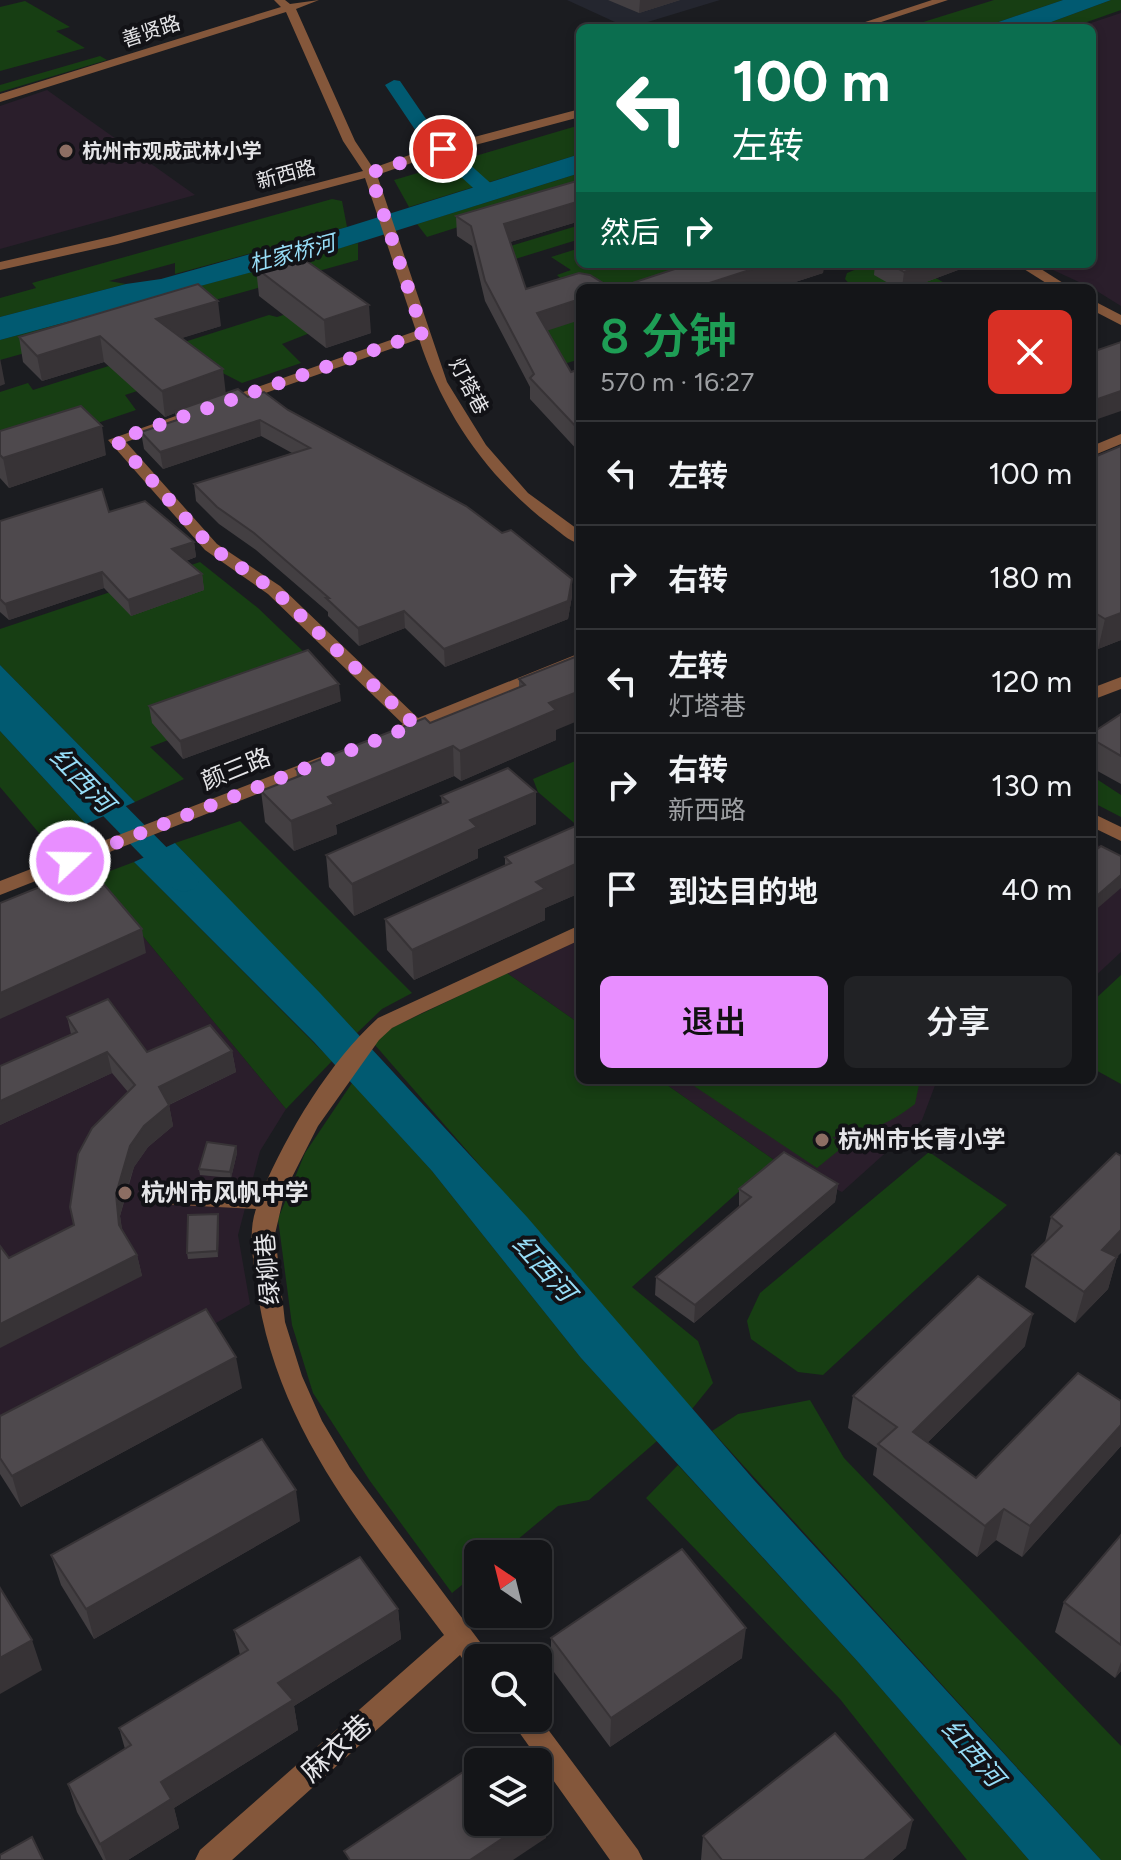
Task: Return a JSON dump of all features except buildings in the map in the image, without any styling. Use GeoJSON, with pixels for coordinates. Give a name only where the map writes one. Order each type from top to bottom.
{"type":"FeatureCollection","features":[{"type":"Feature","properties":{"kind":"street","name":"善贤路"},"geometry":{"type":"LineString","coordinates":[[0,98],[284,4],[314,0]]}},
{"type":"Feature","properties":{"kind":"street"},"geometry":{"type":"LineString","coordinates":[[865,24],[943,0]]}},
{"type":"Feature","properties":{"kind":"street","name":"灯塔巷"},"geometry":{"type":"LineString","coordinates":[[284,4],[308,39],[323,83],[349,141],[370,173],[440,382],[480,447],[522,496],[576,536]]}},
{"type":"Feature","properties":{"kind":"street","name":"新西路"},"geometry":{"type":"LineString","coordinates":[[0,266],[112,241],[370,173],[422,155],[576,114]]}},
{"type":"Feature","properties":{"kind":"street"},"geometry":{"type":"LineString","coordinates":[[1030,268],[1057,284]]}},
{"type":"Feature","properties":{"kind":"street"},"geometry":{"type":"LineString","coordinates":[[1096,306],[1121,321]]}},
{"type":"Feature","properties":{"kind":"street"},"geometry":{"type":"LineString","coordinates":[[415,725],[274,590],[211,547],[116,440],[423,333]]}},
{"type":"Feature","properties":{"kind":"street"},"geometry":{"type":"LineString","coordinates":[[1096,449],[1121,439]]}},
{"type":"Feature","properties":{"kind":"street"},"geometry":{"type":"LineString","coordinates":[[387,737],[576,660]]}},
{"type":"Feature","properties":{"kind":"street"},"geometry":{"type":"LineString","coordinates":[[1096,693],[1121,682]]}},
{"type":"Feature","properties":{"kind":"street","name":"颜三路"},"geometry":{"type":"LineString","coordinates":[[0,888],[331,759]]}},
{"type":"Feature","properties":{"kind":"street"},"geometry":{"type":"LineString","coordinates":[[1096,821],[1121,835]]}},
{"type":"Feature","properties":{"kind":"street","name":"绿柳巷"},"geometry":{"type":"LineString","coordinates":[[468,1644],[359,1504],[300,1406],[277,1339],[266,1283],[264,1219],[292,1145],[372,1035],[385,1023],[576,934]]}},
{"type":"Feature","properties":{"kind":"street"},"geometry":{"type":"LineString","coordinates":[[159,1195],[271,1201]]}},
{"type":"Feature","properties":{"kind":"street","name":"麻衣巷"},"geometry":{"type":"LineString","coordinates":[[210,1860],[464,1652]]}},
{"type":"Feature","properties":{"kind":"street"},"geometry":{"type":"LineString","coordinates":[[533,1732],[628,1860]]}},
{"type":"Feature","properties":{"kind":"shaded area"},"geometry":{"type":"Polygon","coordinates":[[[567,0],[720,0],[641,24],[619,24],[567,0]]]}},
{"type":"Feature","properties":{"kind":"shaded area"},"geometry":{"type":"Polygon","coordinates":[[[1121,13],[1121,306],[1096,290],[1096,284],[1083,284],[1049,268],[1096,268],[1096,24],[1088,24],[1121,13]]]}},
{"type":"Feature","properties":{"kind":"shaded area","name":"杭州市观成武林小学"},"geometry":{"type":"Polygon","coordinates":[[[47,90],[195,195],[0,249],[0,106],[47,90]]]}},
{"type":"Feature","properties":{"kind":"shaded area"},"geometry":{"type":"Polygon","coordinates":[[[1096,844],[1121,857],[1121,952],[1096,975],[1096,844]]]}},
{"type":"Feature","properties":{"kind":"shaded area","name":"杭州市风帆中学"},"geometry":{"type":"Polygon","coordinates":[[[89,871],[286,1109],[260,1151],[238,1235],[250,1304],[0,1444],[0,907],[89,871]]]}},
{"type":"Feature","properties":{"kind":"shaded area"},"geometry":{"type":"Polygon","coordinates":[[[576,942],[576,1021],[507,973],[576,942]]]}},
{"type":"Feature","properties":{"kind":"shaded area","name":"杭州市长青小学"},"geometry":{"type":"Polygon","coordinates":[[[666,1084],[936,1084],[922,1120],[842,1192],[774,1160],[666,1084]]]}},
{"type":"Feature","properties":{"kind":"green space"},"geometry":{"type":"Polygon","coordinates":[[[994,0],[1063,0],[993,24],[917,24],[994,0]]]}},
{"type":"Feature","properties":{"kind":"green space"},"geometry":{"type":"Polygon","coordinates":[[[1111,0],[1121,0],[1121,10],[1081,24],[1046,24],[1111,0]]]}},
{"type":"Feature","properties":{"kind":"green space"},"geometry":{"type":"Polygon","coordinates":[[[25,1],[70,27],[56,31],[85,48],[0,71],[0,7],[25,1]]]}},
{"type":"Feature","properties":{"kind":"green space"},"geometry":{"type":"Polygon","coordinates":[[[100,56],[107,60],[0,92],[0,85],[100,56]]]}},
{"type":"Feature","properties":{"kind":"green space"},"geometry":{"type":"Polygon","coordinates":[[[576,126],[576,155],[409,207],[394,180],[576,126]]]}},
{"type":"Feature","properties":{"kind":"green space"},"geometry":{"type":"Polygon","coordinates":[[[576,174],[576,189],[427,237],[417,224],[576,174]]]}},
{"type":"Feature","properties":{"kind":"green space"},"geometry":{"type":"Polygon","coordinates":[[[332,199],[342,201],[347,227],[175,274],[175,263],[109,281],[126,284],[0,317],[0,298],[36,288],[32,283],[332,199]]]}},
{"type":"Feature","properties":{"kind":"green space"},"geometry":{"type":"Polygon","coordinates":[[[576,226],[576,240],[512,260],[497,250],[576,226]]]}},
{"type":"Feature","properties":{"kind":"green space"},"geometry":{"type":"Polygon","coordinates":[[[358,243],[358,260],[0,360],[0,340],[358,243]]]}},
{"type":"Feature","properties":{"kind":"green space"},"geometry":{"type":"Polygon","coordinates":[[[576,249],[576,268],[682,268],[632,284],[618,284],[561,279],[557,275],[571,270],[551,257],[576,249]]]}},
{"type":"Feature","properties":{"kind":"green space"},"geometry":{"type":"Polygon","coordinates":[[[859,268],[935,268],[929,274],[946,284],[849,284],[845,279],[847,273],[859,268]]]}},
{"type":"Feature","properties":{"kind":"green space"},"geometry":{"type":"Polygon","coordinates":[[[551,290],[576,293],[576,360],[567,363],[543,361],[551,290]]]}},
{"type":"Feature","properties":{"kind":"green space"},"geometry":{"type":"Polygon","coordinates":[[[293,312],[320,329],[282,344],[301,363],[242,383],[211,367],[125,395],[136,410],[0,456],[0,392],[28,383],[33,390],[269,315],[277,317],[293,312]]]}},
{"type":"Feature","properties":{"kind":"green space"},"geometry":{"type":"Polygon","coordinates":[[[200,562],[258,608],[331,678],[150,747],[184,779],[135,802],[0,665],[0,629],[200,562]]]}},
{"type":"Feature","properties":{"kind":"green space"},"geometry":{"type":"Polygon","coordinates":[[[0,731],[86,824],[50,846],[0,787],[0,731]]]}},
{"type":"Feature","properties":{"kind":"green space"},"geometry":{"type":"Polygon","coordinates":[[[576,761],[576,825],[538,792],[533,779],[576,761]]]}},
{"type":"Feature","properties":{"kind":"green space"},"geometry":{"type":"Polygon","coordinates":[[[1096,779],[1121,795],[1121,817],[1096,804],[1096,779]]]}},
{"type":"Feature","properties":{"kind":"green space"},"geometry":{"type":"Polygon","coordinates":[[[240,821],[412,993],[382,1009],[357,1033],[175,843],[240,821]]]}},
{"type":"Feature","properties":{"kind":"green space"},"geometry":{"type":"Polygon","coordinates":[[[134,862],[332,1061],[286,1109],[94,877],[134,862]]]}},
{"type":"Feature","properties":{"kind":"green space"},"geometry":{"type":"Polygon","coordinates":[[[507,973],[576,1021],[576,1084],[666,1084],[774,1160],[632,1287],[698,1341],[713,1383],[692,1409],[375,1045],[377,1035],[507,973]]]}},
{"type":"Feature","properties":{"kind":"green space"},"geometry":{"type":"Polygon","coordinates":[[[1121,975],[1121,1084],[1096,1070],[1096,998],[1121,975]]]}},
{"type":"Feature","properties":{"kind":"green space"},"geometry":{"type":"Polygon","coordinates":[[[352,1083],[432,1171],[581,1358],[657,1441],[589,1500],[558,1506],[517,1540],[464,1540],[464,1583],[452,1593],[370,1481],[313,1393],[292,1325],[278,1219],[305,1153],[352,1083]]]}},
{"type":"Feature","properties":{"kind":"green space"},"geometry":{"type":"Polygon","coordinates":[[[691,1084],[919,1084],[915,1104],[895,1117],[876,1127],[832,1137],[844,1146],[817,1168],[691,1084]]]}},
{"type":"Feature","properties":{"kind":"green space"},"geometry":{"type":"Polygon","coordinates":[[[929,1152],[1007,1205],[823,1375],[798,1372],[751,1339],[747,1321],[760,1293],[929,1152]]]}},
{"type":"Feature","properties":{"kind":"green space"},"geometry":{"type":"Polygon","coordinates":[[[810,1400],[844,1458],[1121,1746],[1121,1860],[1101,1860],[712,1431],[738,1414],[810,1400]]]}},
{"type":"Feature","properties":{"kind":"green space"},"geometry":{"type":"Polygon","coordinates":[[[678,1465],[859,1663],[1029,1860],[967,1860],[840,1699],[646,1498],[678,1465]]]}},
{"type":"Feature","properties":{"kind":"water"},"geometry":{"type":"Polygon","coordinates":[[[1063,0],[1111,0],[1046,24],[993,24],[1063,0]]]}},
{"type":"Feature","properties":{"kind":"water","name":"杜家桥河"},"geometry":{"type":"Polygon","coordinates":[[[576,155],[576,174],[341,248],[0,340],[0,317],[126,284],[161,279],[347,227],[576,155]]]}},
{"type":"Feature","properties":{"kind":"water"},"geometry":{"type":"Polygon","coordinates":[[[0,665],[135,802],[86,824],[0,731],[0,665]]]}},
{"type":"Feature","properties":{"kind":"water"},"geometry":{"type":"Polygon","coordinates":[[[175,843],[320,993],[527,1217],[754,1480],[1101,1860],[1029,1860],[859,1663],[581,1358],[432,1171],[314,1042],[134,862],[175,843]]]}},
{"type":"Feature","properties":{"kind":"waterway"},"geometry":{"type":"LineString","coordinates":[[394,85],[430,139],[489,192]]}},
{"type":"Feature","properties":{"kind":"waterway","name":"红西河"},"geometry":{"type":"LineString","coordinates":[[86,782],[184,882]]}},
{"type":"Feature","properties":{"kind":"place","name":"杭州市观成武林小学"},"geometry":{"type":"Point","coordinates":[66,151]}},
{"type":"Feature","properties":{"kind":"place","name":"杭州市长青小学"},"geometry":{"type":"Point","coordinates":[822,1140]}},
{"type":"Feature","properties":{"kind":"place","name":"杭州市风帆中学"},"geometry":{"type":"Point","coordinates":[125,1193]}},
{"type":"Feature","properties":{"kind":"route"},"geometry":{"type":"LineString","coordinates":[[70,861],[415,725],[274,590],[211,547],[116,440],[423,333],[370,173],[443,149]]}}]}
